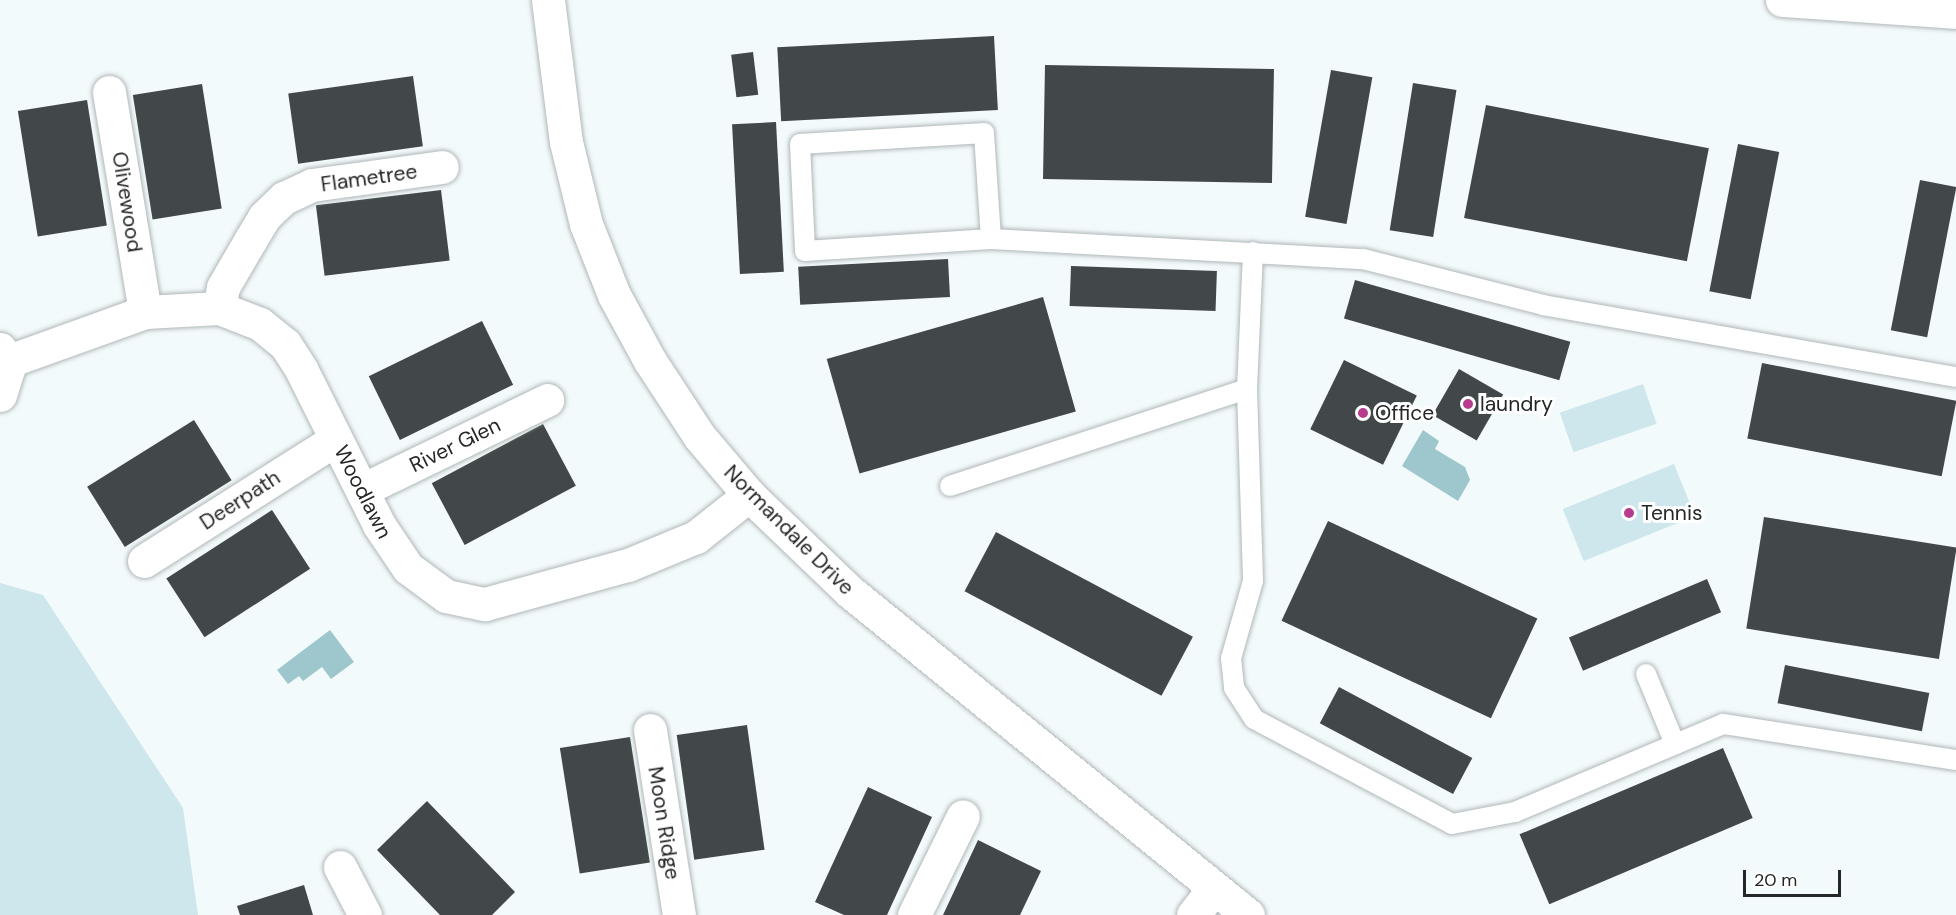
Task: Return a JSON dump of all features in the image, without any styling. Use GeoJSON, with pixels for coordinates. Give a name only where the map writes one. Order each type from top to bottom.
{"type":"FeatureCollection","features":[{"type":"Feature","properties":{"kind":"street","name":"Normandale Drive"},"geometry":{"type":"LineString","coordinates":[[548,0],[566,142],[586,224],[614,294],[650,361],[699,436],[749,495],[849,591],[1248,915]]}},
{"type":"Feature","properties":{"kind":"street"},"geometry":{"type":"LineString","coordinates":[[1782,0],[1956,12]]}},
{"type":"Feature","properties":{"kind":"street","name":"Olivewood"},"geometry":{"type":"LineString","coordinates":[[109,92],[145,312]]}},
{"type":"Feature","properties":{"kind":"street","name":"Flametree"},"geometry":{"type":"LineString","coordinates":[[219,308],[223,287],[250,239],[264,217],[284,198],[312,185],[442,167]]}},
{"type":"Feature","properties":{"kind":"street","name":"Woodlawn"},"geometry":{"type":"LineString","coordinates":[[3,355],[145,312],[219,308],[260,324],[285,344],[379,525],[408,568],[446,596],[485,604],[628,565],[696,537],[749,495]]}},
{"type":"Feature","properties":{"kind":"street"},"geometry":{"type":"LineString","coordinates":[[0,395],[7,382],[3,355]]}},
{"type":"Feature","properties":{"kind":"street","name":"River Glen"},"geometry":{"type":"LineString","coordinates":[[362,490],[547,400]]}},
{"type":"Feature","properties":{"kind":"street","name":"Deerpath"},"geometry":{"type":"LineString","coordinates":[[144,561],[336,439]]}},
{"type":"Feature","properties":{"kind":"street","name":"Moon Ridge"},"geometry":{"type":"LineString","coordinates":[[650,730],[679,915]]}},
{"type":"Feature","properties":{"kind":"street"},"geometry":{"type":"LineString","coordinates":[[914,915],[963,816]]}},
{"type":"Feature","properties":{"kind":"street"},"geometry":{"type":"LineString","coordinates":[[340,867],[365,915]]}},
{"type":"Feature","properties":{"kind":"street"},"geometry":{"type":"LineString","coordinates":[[1193,915],[1214,888]]}},
{"type":"Feature","properties":{"kind":"lane"},"geometry":{"type":"LineString","coordinates":[[991,239],[984,134],[800,144],[805,251],[991,239],[1364,259],[1543,305],[1956,377]]}},
{"type":"Feature","properties":{"kind":"lane"},"geometry":{"type":"LineString","coordinates":[[1253,252],[1247,389],[1252,581],[1231,658],[1234,688],[1254,719],[1452,824],[1515,812],[1722,724],[1956,760]]}},
{"type":"Feature","properties":{"kind":"lane"},"geometry":{"type":"LineString","coordinates":[[950,486],[1247,389]]}},
{"type":"Feature","properties":{"kind":"lane"},"geometry":{"type":"LineString","coordinates":[[1646,674],[1675,744]]}},
{"type":"Feature","properties":{"kind":"shaded area"},"geometry":{"type":"Polygon","coordinates":[[[1643,384],[1657,424],[1573,452],[1560,413],[1643,384]]]}},
{"type":"Feature","properties":{"kind":"shaded area"},"geometry":{"type":"Polygon","coordinates":[[[1423,430],[1439,441],[1435,449],[1465,467],[1470,480],[1458,501],[1402,466],[1423,430]]]}},
{"type":"Feature","properties":{"kind":"shaded area","name":"Tennis"},"geometry":{"type":"Polygon","coordinates":[[[1674,464],[1695,516],[1584,561],[1563,509],[1674,464]]]}},
{"type":"Feature","properties":{"kind":"shaded area"},"geometry":{"type":"Polygon","coordinates":[[[0,583],[43,595],[183,808],[198,915],[0,915],[0,583]]]}},
{"type":"Feature","properties":{"kind":"shaded area"},"geometry":{"type":"Polygon","coordinates":[[[330,630],[354,662],[331,679],[322,667],[303,681],[299,676],[288,684],[277,670],[330,630]]]}},
{"type":"Feature","properties":{"kind":"building"},"geometry":{"type":"Polygon","coordinates":[[[994,36],[998,110],[781,121],[777,47],[994,36]]]}},
{"type":"Feature","properties":{"kind":"building"},"geometry":{"type":"Polygon","coordinates":[[[753,52],[758,95],[736,97],[731,55],[753,52]]]}},
{"type":"Feature","properties":{"kind":"building"},"geometry":{"type":"Polygon","coordinates":[[[1045,65],[1274,69],[1272,183],[1043,179],[1045,65]]]}},
{"type":"Feature","properties":{"kind":"building"},"geometry":{"type":"Polygon","coordinates":[[[1331,70],[1372,77],[1346,224],[1305,217],[1331,70]]]}},
{"type":"Feature","properties":{"kind":"building"},"geometry":{"type":"Polygon","coordinates":[[[413,76],[423,146],[298,164],[288,94],[413,76]]]}},
{"type":"Feature","properties":{"kind":"building"},"geometry":{"type":"Polygon","coordinates":[[[1413,83],[1456,90],[1433,237],[1390,230],[1413,83]]]}},
{"type":"Feature","properties":{"kind":"building"},"geometry":{"type":"Polygon","coordinates":[[[202,84],[222,208],[153,219],[133,95],[202,84]]]}},
{"type":"Feature","properties":{"kind":"building"},"geometry":{"type":"Polygon","coordinates":[[[87,100],[107,225],[38,236],[18,111],[87,100]]]}},
{"type":"Feature","properties":{"kind":"building"},"geometry":{"type":"Polygon","coordinates":[[[1486,105],[1709,148],[1687,261],[1464,218],[1486,105]]]}},
{"type":"Feature","properties":{"kind":"building"},"geometry":{"type":"Polygon","coordinates":[[[776,122],[784,272],[740,274],[732,124],[776,122]]]}},
{"type":"Feature","properties":{"kind":"building"},"geometry":{"type":"Polygon","coordinates":[[[1738,144],[1779,152],[1751,299],[1709,291],[1738,144]]]}},
{"type":"Feature","properties":{"kind":"building"},"geometry":{"type":"Polygon","coordinates":[[[1920,180],[1956,187],[1927,337],[1891,330],[1920,180]]]}},
{"type":"Feature","properties":{"kind":"building"},"geometry":{"type":"Polygon","coordinates":[[[441,190],[450,260],[325,276],[316,205],[441,190]]]}},
{"type":"Feature","properties":{"kind":"building"},"geometry":{"type":"Polygon","coordinates":[[[948,259],[950,297],[800,305],[798,267],[948,259]]]}},
{"type":"Feature","properties":{"kind":"building"},"geometry":{"type":"Polygon","coordinates":[[[1071,266],[1217,271],[1216,311],[1070,306],[1071,266]]]}},
{"type":"Feature","properties":{"kind":"building"},"geometry":{"type":"Polygon","coordinates":[[[1355,280],[1570,342],[1559,380],[1344,318],[1355,280]]]}},
{"type":"Feature","properties":{"kind":"building"},"geometry":{"type":"Polygon","coordinates":[[[1043,297],[1076,411],[860,473],[827,359],[1043,297]]]}},
{"type":"Feature","properties":{"kind":"building"},"geometry":{"type":"Polygon","coordinates":[[[482,321],[513,385],[400,440],[369,376],[482,321]]]}},
{"type":"Feature","properties":{"kind":"building","name":"Office"},"geometry":{"type":"Polygon","coordinates":[[[1344,360],[1417,396],[1383,465],[1310,429],[1344,360]]]}},
{"type":"Feature","properties":{"kind":"building"},"geometry":{"type":"Polygon","coordinates":[[[1762,363],[1956,401],[1942,476],[1747,439],[1762,363]]]}},
{"type":"Feature","properties":{"kind":"building","name":"laundry"},"geometry":{"type":"Polygon","coordinates":[[[1459,369],[1503,394],[1477,440],[1432,415],[1459,369]]]}},
{"type":"Feature","properties":{"kind":"building"},"geometry":{"type":"Polygon","coordinates":[[[194,420],[232,480],[125,547],[87,487],[194,420]]]}},
{"type":"Feature","properties":{"kind":"building"},"geometry":{"type":"Polygon","coordinates":[[[543,424],[576,486],[465,545],[432,483],[543,424]]]}},
{"type":"Feature","properties":{"kind":"building"},"geometry":{"type":"Polygon","coordinates":[[[272,510],[310,569],[204,637],[166,579],[272,510]]]}},
{"type":"Feature","properties":{"kind":"building"},"geometry":{"type":"Polygon","coordinates":[[[1764,517],[1956,547],[1939,659],[1746,629],[1764,517]]]}},
{"type":"Feature","properties":{"kind":"building"},"geometry":{"type":"Polygon","coordinates":[[[1328,521],[1537,619],[1491,718],[1282,621],[1328,521]]]}},
{"type":"Feature","properties":{"kind":"building"},"geometry":{"type":"Polygon","coordinates":[[[996,532],[1193,637],[1161,696],[965,591],[996,532]]]}},
{"type":"Feature","properties":{"kind":"building"},"geometry":{"type":"Polygon","coordinates":[[[1707,579],[1721,612],[1583,671],[1569,638],[1707,579]]]}},
{"type":"Feature","properties":{"kind":"building"},"geometry":{"type":"Polygon","coordinates":[[[1785,665],[1929,693],[1922,731],[1778,703],[1785,665]]]}},
{"type":"Feature","properties":{"kind":"building"},"geometry":{"type":"Polygon","coordinates":[[[1339,687],[1472,758],[1453,794],[1320,723],[1339,687]]]}},
{"type":"Feature","properties":{"kind":"building"},"geometry":{"type":"Polygon","coordinates":[[[747,725],[765,850],[694,860],[677,735],[747,725]]]}},
{"type":"Feature","properties":{"kind":"building"},"geometry":{"type":"Polygon","coordinates":[[[630,737],[650,862],[580,874],[560,748],[630,737]]]}},
{"type":"Feature","properties":{"kind":"building"},"geometry":{"type":"Polygon","coordinates":[[[1723,748],[1753,818],[1549,904],[1520,834],[1723,748]]]}},
{"type":"Feature","properties":{"kind":"building"},"geometry":{"type":"Polygon","coordinates":[[[868,787],[932,817],[887,915],[844,915],[815,902],[868,787]]]}},
{"type":"Feature","properties":{"kind":"building"},"geometry":{"type":"Polygon","coordinates":[[[427,801],[515,892],[492,915],[440,915],[377,850],[427,801]]]}},
{"type":"Feature","properties":{"kind":"building"},"geometry":{"type":"Polygon","coordinates":[[[978,840],[1041,871],[1020,915],[943,915],[978,840]]]}},
{"type":"Feature","properties":{"kind":"building"},"geometry":{"type":"Polygon","coordinates":[[[304,885],[313,915],[240,915],[237,906],[304,885]]]}},
{"type":"Feature","properties":{"kind":"place","name":"laundry"},"geometry":{"type":"Point","coordinates":[1468,404]}},
{"type":"Feature","properties":{"kind":"place","name":"Office"},"geometry":{"type":"Point","coordinates":[1363,413]}},
{"type":"Feature","properties":{"kind":"place","name":"Tennis"},"geometry":{"type":"Point","coordinates":[1629,513]}}]}
